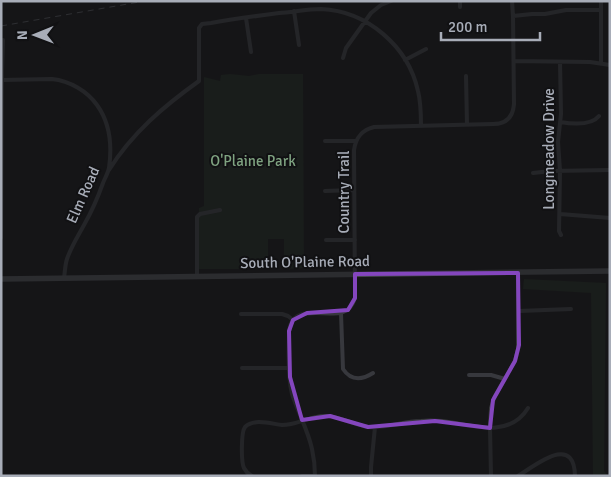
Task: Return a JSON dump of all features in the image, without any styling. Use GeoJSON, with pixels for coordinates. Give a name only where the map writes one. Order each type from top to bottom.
{"type":"FeatureCollection","features":[{"type":"Feature","properties":{"kind":"main road","name":"South O'Plaine Road"},"geometry":{"type":"LineString","coordinates":[[1,279],[610,271]]}},
{"type":"Feature","properties":{"kind":"street"},"geometry":{"type":"LineString","coordinates":[[344,58],[346,48],[374,10],[391,1]]}},
{"type":"Feature","properties":{"kind":"street"},"geometry":{"type":"LineString","coordinates":[[460,1],[460,7]]}},
{"type":"Feature","properties":{"kind":"street"},"geometry":{"type":"LineString","coordinates":[[325,141],[356,141],[364,130],[374,127],[493,124],[502,123],[507,120],[513,113],[514,104],[512,1]]}},
{"type":"Feature","properties":{"kind":"street"},"geometry":{"type":"LineString","coordinates":[[601,1],[601,63]]}},
{"type":"Feature","properties":{"kind":"street"},"geometry":{"type":"LineString","coordinates":[[109,170],[126,146],[146,124],[167,105],[199,81],[199,28],[202,24],[294,11],[312,9],[349,14],[365,21],[388,38],[398,49],[414,78],[418,90],[421,126]]}},
{"type":"Feature","properties":{"kind":"street"},"geometry":{"type":"LineString","coordinates":[[513,16],[545,14],[566,10],[601,10]]}},
{"type":"Feature","properties":{"kind":"street"},"geometry":{"type":"LineString","coordinates":[[294,11],[299,45]]}},
{"type":"Feature","properties":{"kind":"street"},"geometry":{"type":"LineString","coordinates":[[246,18],[251,52]]}},
{"type":"Feature","properties":{"kind":"street"},"geometry":{"type":"LineString","coordinates":[[1,238],[3,40]]}},
{"type":"Feature","properties":{"kind":"street"},"geometry":{"type":"LineString","coordinates":[[405,60],[426,49]]}},
{"type":"Feature","properties":{"kind":"street"},"geometry":{"type":"LineString","coordinates":[[514,61],[601,63],[610,65]]}},
{"type":"Feature","properties":{"kind":"street","name":"Longmeadow Drive"},"geometry":{"type":"LineString","coordinates":[[560,62],[558,142],[560,171],[559,231],[562,235]]}},
{"type":"Feature","properties":{"kind":"street"},"geometry":{"type":"LineString","coordinates":[[466,76],[467,125]]}},
{"type":"Feature","properties":{"kind":"street","name":"Elm Road"},"geometry":{"type":"LineString","coordinates":[[2,80],[60,80],[86,94],[97,105],[107,125],[110,140],[109,170],[93,207],[70,251],[64,278]]}},
{"type":"Feature","properties":{"kind":"street"},"geometry":{"type":"LineString","coordinates":[[560,122],[592,122],[599,116]]}},
{"type":"Feature","properties":{"kind":"street","name":"Country Trail"},"geometry":{"type":"LineString","coordinates":[[341,313],[351,307],[355,298],[354,150],[356,141]]}},
{"type":"Feature","properties":{"kind":"street"},"geometry":{"type":"LineString","coordinates":[[533,173],[610,170]]}},
{"type":"Feature","properties":{"kind":"street"},"geometry":{"type":"LineString","coordinates":[[325,191],[354,190]]}},
{"type":"Feature","properties":{"kind":"street"},"geometry":{"type":"LineString","coordinates":[[197,276],[197,217],[200,214],[220,210]]}},
{"type":"Feature","properties":{"kind":"street"},"geometry":{"type":"LineString","coordinates":[[560,214],[610,218]]}},
{"type":"Feature","properties":{"kind":"street"},"geometry":{"type":"LineString","coordinates":[[326,240],[355,240]]}},
{"type":"Feature","properties":{"kind":"street"},"geometry":{"type":"LineString","coordinates":[[491,476],[491,408],[493,400],[517,355],[519,345],[518,273]]}},
{"type":"Feature","properties":{"kind":"street"},"geometry":{"type":"LineString","coordinates":[[519,311],[571,309]]}},
{"type":"Feature","properties":{"kind":"street"},"geometry":{"type":"LineString","coordinates":[[302,476],[315,476],[313,451],[290,384],[289,331],[293,320],[307,313],[341,313],[343,369],[352,377],[365,378],[373,373]]}},
{"type":"Feature","properties":{"kind":"street"},"geometry":{"type":"LineString","coordinates":[[241,314],[282,314],[293,320]]}},
{"type":"Feature","properties":{"kind":"street"},"geometry":{"type":"LineString","coordinates":[[242,368],[290,368]]}},
{"type":"Feature","properties":{"kind":"street"},"geometry":{"type":"LineString","coordinates":[[469,375],[491,375],[505,379]]}},
{"type":"Feature","properties":{"kind":"street"},"geometry":{"type":"LineString","coordinates":[[252,476],[245,474],[243,463],[242,434],[244,424],[256,422],[282,425],[314,416],[330,416],[359,425],[375,427],[428,420],[444,421],[475,428],[490,428],[511,424],[520,418],[528,408]]}},
{"type":"Feature","properties":{"kind":"street"},"geometry":{"type":"LineString","coordinates":[[371,476],[375,427]]}},
{"type":"Feature","properties":{"kind":"street"},"geometry":{"type":"LineString","coordinates":[[518,476],[558,454],[566,455],[571,459],[575,475]]}},
{"type":"Feature","properties":{"kind":"highlighted area"},"geometry":{"type":"Polygon","coordinates":[[[518,273],[519,345],[515,361],[493,400],[490,428],[435,421],[368,427],[330,416],[302,420],[290,377],[289,331],[293,320],[307,313],[348,310],[355,298],[355,274],[518,273]]]}},
{"type":"Feature","properties":{"kind":"green space","name":"O'Plaine Park"},"geometry":{"type":"Polygon","coordinates":[[[259,74],[303,74],[304,268],[284,269],[284,239],[268,239],[268,269],[199,269],[199,208],[204,206],[204,77],[220,81],[221,75],[249,76],[259,74]]]}},
{"type":"Feature","properties":{"kind":"green space"},"geometry":{"type":"Polygon","coordinates":[[[524,279],[606,283],[604,471],[608,476],[593,476],[591,293],[523,289],[524,279]]]}},
{"type":"Feature","properties":{"kind":"railway"},"geometry":{"type":"LineString","coordinates":[[1,26],[145,1]]}}]}
